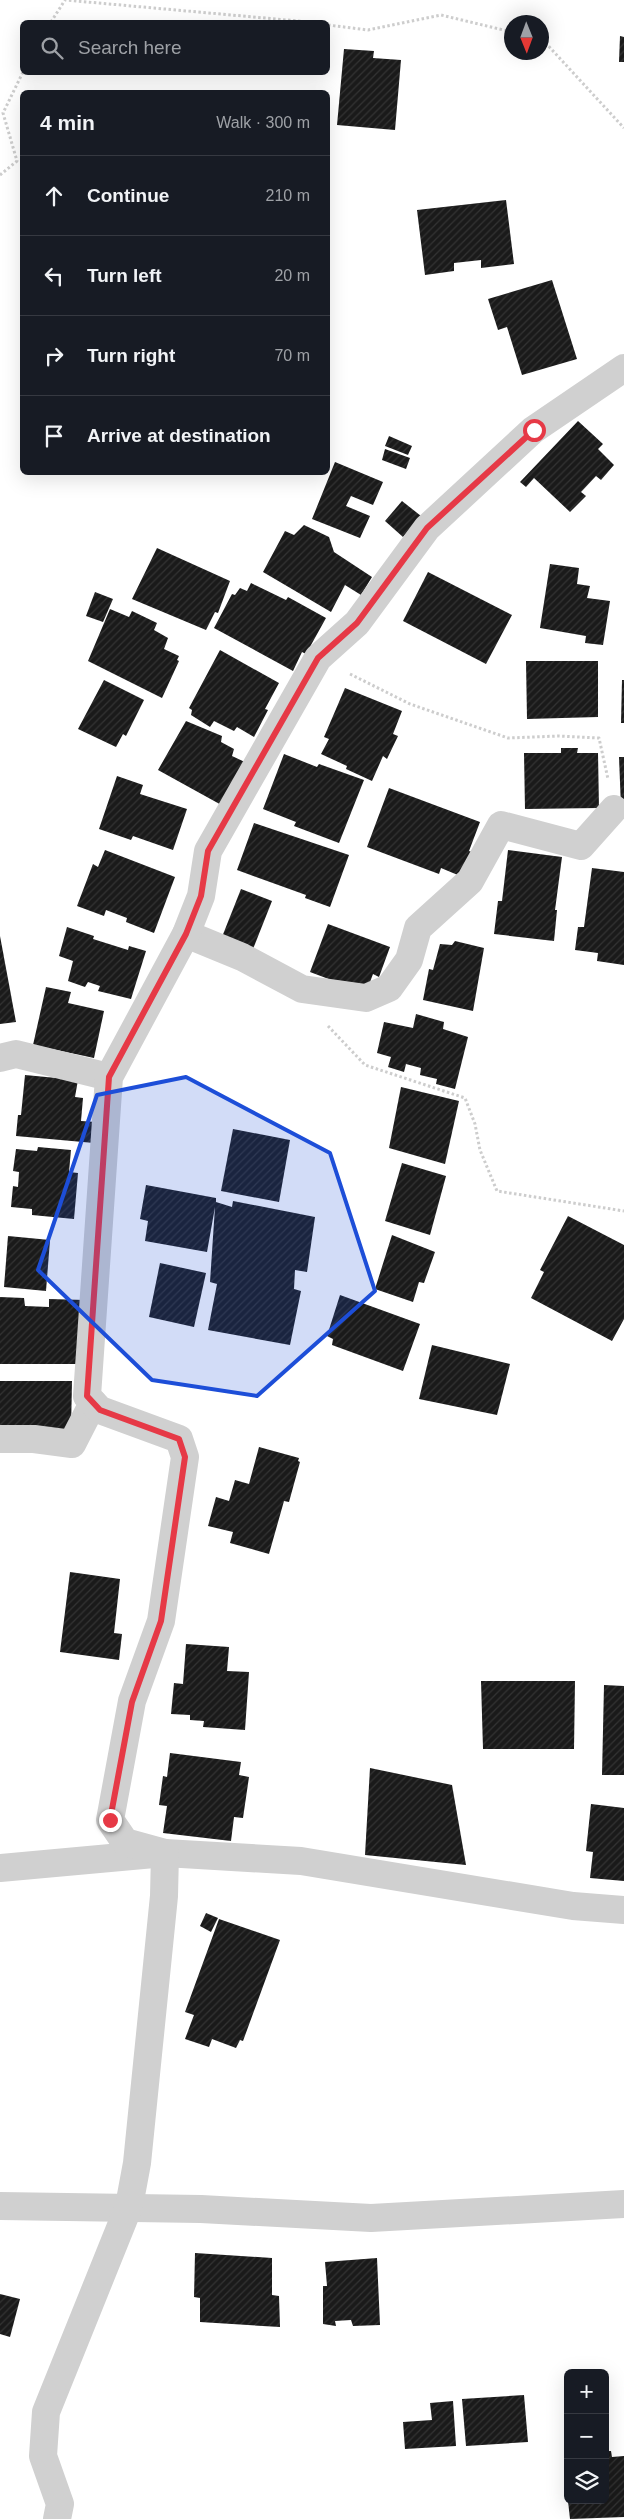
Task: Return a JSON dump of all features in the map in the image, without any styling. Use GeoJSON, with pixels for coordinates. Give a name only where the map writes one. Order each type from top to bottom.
{"type":"FeatureCollection","features":[{"type":"Feature","properties":{"kind":"street"},"geometry":{"type":"LineString","coordinates":[[165,1853],[125,1842],[110,1820],[132,1702],[161,1621],[185,1457],[179,1439],[100,1410],[87,1396],[109,1077],[186,934],[201,896],[208,851],[318,658],[357,623],[427,528],[534,430],[624,368]]}},
{"type":"Feature","properties":{"kind":"street"},"geometry":{"type":"LineString","coordinates":[[186,934],[242,957],[302,988],[366,998],[389,988],[409,960],[418,928],[470,881],[501,825],[581,846],[614,808]]}},
{"type":"Feature","properties":{"kind":"street"},"geometry":{"type":"LineString","coordinates":[[0,1058],[16,1054],[109,1077]]}},
{"type":"Feature","properties":{"kind":"street"},"geometry":{"type":"LineString","coordinates":[[0,1439],[34,1439],[72,1444],[93,1403]]}},
{"type":"Feature","properties":{"kind":"street"},"geometry":{"type":"LineString","coordinates":[[57,2519],[60,2504],[43,2456],[46,2412],[130,2206],[137,2163],[164,1896],[165,1853]]}},
{"type":"Feature","properties":{"kind":"street"},"geometry":{"type":"LineString","coordinates":[[0,1868],[165,1853],[301,1861],[573,1906],[624,1910]]}},
{"type":"Feature","properties":{"kind":"street"},"geometry":{"type":"LineString","coordinates":[[0,2206],[130,2206],[371,2218],[624,2204]]}},
{"type":"Feature","properties":{"kind":"path"},"geometry":{"type":"LineString","coordinates":[[52,20],[64,0],[287,20]]}},
{"type":"Feature","properties":{"kind":"path"},"geometry":{"type":"LineString","coordinates":[[330,25],[368,30],[441,16],[504,30]]}},
{"type":"Feature","properties":{"kind":"path"},"geometry":{"type":"LineString","coordinates":[[549,47],[624,128]]}},
{"type":"Feature","properties":{"kind":"path"},"geometry":{"type":"LineString","coordinates":[[0,175],[17,160],[3,113],[22,75]]}},
{"type":"Feature","properties":{"kind":"path"},"geometry":{"type":"LineString","coordinates":[[318,658],[410,704],[508,738],[558,736],[599,738],[614,808]]}},
{"type":"Feature","properties":{"kind":"path"},"geometry":{"type":"LineString","coordinates":[[302,988],[322,1020],[365,1065],[465,1098],[475,1124],[480,1150],[497,1191],[624,1211]]}},
{"type":"Feature","properties":{"kind":"highlighted area"},"geometry":{"type":"Polygon","coordinates":[[[186,1077],[330,1153],[375,1291],[257,1396],[152,1380],[38,1270],[97,1095],[186,1077]]]}},
{"type":"Feature","properties":{"kind":"building"},"geometry":{"type":"Polygon","coordinates":[[[620,36],[624,37],[624,62],[619,62],[620,36]]]}},
{"type":"Feature","properties":{"kind":"building"},"geometry":{"type":"Polygon","coordinates":[[[344,49],[374,51],[373,58],[401,60],[395,130],[337,125],[344,49]]]}},
{"type":"Feature","properties":{"kind":"building"},"geometry":{"type":"Polygon","coordinates":[[[506,200],[514,264],[481,268],[481,260],[454,263],[454,271],[425,275],[417,210],[506,200]]]}},
{"type":"Feature","properties":{"kind":"building"},"geometry":{"type":"Polygon","coordinates":[[[552,280],[577,359],[522,375],[507,327],[498,330],[488,299],[552,280]]]}},
{"type":"Feature","properties":{"kind":"building"},"geometry":{"type":"Polygon","coordinates":[[[578,421],[603,444],[598,449],[614,465],[601,480],[596,476],[581,492],[586,496],[570,512],[534,478],[526,487],[520,482],[578,421]]]}},
{"type":"Feature","properties":{"kind":"building"},"geometry":{"type":"Polygon","coordinates":[[[389,436],[412,446],[408,455],[385,446],[389,436]]]}},
{"type":"Feature","properties":{"kind":"building"},"geometry":{"type":"Polygon","coordinates":[[[385,449],[410,458],[406,469],[382,460],[385,449]]]}},
{"type":"Feature","properties":{"kind":"building"},"geometry":{"type":"Polygon","coordinates":[[[335,462],[383,482],[373,505],[351,496],[346,506],[370,516],[360,538],[312,519],[335,462]]]}},
{"type":"Feature","properties":{"kind":"building"},"geometry":{"type":"Polygon","coordinates":[[[402,501],[421,516],[403,537],[385,521],[402,501]]]}},
{"type":"Feature","properties":{"kind":"building"},"geometry":{"type":"Polygon","coordinates":[[[304,525],[329,537],[334,552],[372,577],[361,595],[345,585],[331,612],[263,572],[285,531],[294,535],[304,525]]]}},
{"type":"Feature","properties":{"kind":"building"},"geometry":{"type":"Polygon","coordinates":[[[157,548],[230,581],[218,613],[215,612],[206,630],[132,599],[157,548]]]}},
{"type":"Feature","properties":{"kind":"building"},"geometry":{"type":"Polygon","coordinates":[[[550,564],[579,568],[577,584],[590,586],[587,598],[610,601],[603,645],[585,643],[586,636],[540,628],[550,564]]]}},
{"type":"Feature","properties":{"kind":"building"},"geometry":{"type":"Polygon","coordinates":[[[428,572],[512,615],[486,664],[403,621],[428,572]]]}},
{"type":"Feature","properties":{"kind":"building"},"geometry":{"type":"Polygon","coordinates":[[[251,583],[286,600],[288,597],[326,618],[306,654],[302,652],[293,671],[214,628],[232,594],[235,595],[240,588],[247,591],[251,583]]]}},
{"type":"Feature","properties":{"kind":"building"},"geometry":{"type":"Polygon","coordinates":[[[95,592],[113,599],[103,622],[86,616],[95,592]]]}},
{"type":"Feature","properties":{"kind":"building"},"geometry":{"type":"Polygon","coordinates":[[[110,609],[129,617],[132,611],[157,623],[154,630],[168,638],[164,649],[179,656],[177,660],[179,661],[162,698],[88,661],[110,609]]]}},
{"type":"Feature","properties":{"kind":"building"},"geometry":{"type":"Polygon","coordinates":[[[220,650],[279,683],[265,709],[268,710],[254,737],[237,727],[234,731],[214,721],[210,727],[191,715],[192,710],[189,708],[220,650]]]}},
{"type":"Feature","properties":{"kind":"building"},"geometry":{"type":"Polygon","coordinates":[[[526,661],[598,661],[598,717],[527,719],[526,661]]]}},
{"type":"Feature","properties":{"kind":"building"},"geometry":{"type":"Polygon","coordinates":[[[104,680],[144,700],[126,736],[123,734],[116,747],[78,729],[104,680]]]}},
{"type":"Feature","properties":{"kind":"building"},"geometry":{"type":"Polygon","coordinates":[[[622,680],[624,680],[624,723],[621,723],[622,680]]]}},
{"type":"Feature","properties":{"kind":"building"},"geometry":{"type":"Polygon","coordinates":[[[345,688],[402,711],[393,734],[398,736],[387,759],[383,756],[372,781],[346,769],[347,766],[321,754],[329,739],[324,737],[345,688]]]}},
{"type":"Feature","properties":{"kind":"building"},"geometry":{"type":"Polygon","coordinates":[[[186,721],[222,736],[221,742],[234,749],[232,756],[247,763],[225,807],[158,770],[186,721]]]}},
{"type":"Feature","properties":{"kind":"building"},"geometry":{"type":"Polygon","coordinates":[[[561,748],[578,748],[577,753],[598,753],[599,808],[525,809],[524,753],[561,753],[561,748]]]}},
{"type":"Feature","properties":{"kind":"building"},"geometry":{"type":"Polygon","coordinates":[[[284,754],[317,767],[319,764],[364,780],[339,843],[294,826],[296,822],[263,809],[284,754]]]}},
{"type":"Feature","properties":{"kind":"building"},"geometry":{"type":"Polygon","coordinates":[[[619,757],[624,757],[624,807],[621,807],[619,757]]]}},
{"type":"Feature","properties":{"kind":"building"},"geometry":{"type":"Polygon","coordinates":[[[117,776],[143,785],[140,794],[187,809],[173,850],[133,836],[131,840],[99,829],[117,776]]]}},
{"type":"Feature","properties":{"kind":"building"},"geometry":{"type":"Polygon","coordinates":[[[389,788],[480,822],[469,851],[475,853],[465,878],[441,868],[439,874],[367,847],[389,788]]]}},
{"type":"Feature","properties":{"kind":"building"},"geometry":{"type":"Polygon","coordinates":[[[254,823],[349,855],[330,907],[305,898],[306,895],[237,870],[254,823]]]}},
{"type":"Feature","properties":{"kind":"building"},"geometry":{"type":"Polygon","coordinates":[[[105,850],[175,877],[154,933],[126,922],[127,918],[106,910],[104,916],[77,906],[93,864],[98,867],[105,850]]]}},
{"type":"Feature","properties":{"kind":"building"},"geometry":{"type":"Polygon","coordinates":[[[508,850],[562,857],[555,910],[557,910],[554,941],[494,934],[498,901],[502,901],[508,850]]]}},
{"type":"Feature","properties":{"kind":"building"},"geometry":{"type":"Polygon","coordinates":[[[592,868],[624,872],[624,965],[597,961],[598,953],[575,950],[578,927],[584,927],[592,868]]]}},
{"type":"Feature","properties":{"kind":"building"},"geometry":{"type":"Polygon","coordinates":[[[241,889],[272,901],[251,954],[220,942],[241,889]]]}},
{"type":"Feature","properties":{"kind":"building"},"geometry":{"type":"Polygon","coordinates":[[[328,924],[390,947],[379,977],[373,974],[366,993],[310,972],[328,924]]]}},
{"type":"Feature","properties":{"kind":"building"},"geometry":{"type":"Polygon","coordinates":[[[67,927],[94,936],[93,939],[128,950],[129,946],[146,951],[131,999],[98,991],[100,986],[88,982],[85,987],[68,981],[73,961],[59,956],[67,927]]]}},
{"type":"Feature","properties":{"kind":"building"},"geometry":{"type":"Polygon","coordinates":[[[0,936],[16,1022],[0,1024],[0,936]]]}},
{"type":"Feature","properties":{"kind":"building"},"geometry":{"type":"Polygon","coordinates":[[[455,941],[484,948],[473,1011],[423,1000],[429,969],[433,970],[440,944],[452,945],[455,941]]]}},
{"type":"Feature","properties":{"kind":"building"},"geometry":{"type":"Polygon","coordinates":[[[46,987],[71,992],[68,1003],[104,1011],[94,1058],[33,1045],[46,987]]]}},
{"type":"Feature","properties":{"kind":"building"},"geometry":{"type":"Polygon","coordinates":[[[416,1014],[444,1022],[443,1029],[468,1037],[455,1089],[436,1084],[437,1079],[420,1075],[421,1068],[406,1064],[404,1072],[388,1067],[391,1057],[377,1053],[384,1022],[413,1028],[416,1014]]]}},
{"type":"Feature","properties":{"kind":"building"},"geometry":{"type":"Polygon","coordinates":[[[25,1075],[78,1080],[75,1097],[83,1098],[81,1121],[96,1122],[94,1143],[16,1136],[18,1115],[21,1115],[25,1075]]]}},
{"type":"Feature","properties":{"kind":"building"},"geometry":{"type":"Polygon","coordinates":[[[401,1087],[459,1101],[445,1164],[389,1148],[401,1087]]]}},
{"type":"Feature","properties":{"kind":"building"},"geometry":{"type":"Polygon","coordinates":[[[233,1129],[290,1140],[279,1202],[221,1191],[233,1129]]]}},
{"type":"Feature","properties":{"kind":"building"},"geometry":{"type":"Polygon","coordinates":[[[38,1147],[71,1150],[69,1172],[78,1173],[74,1219],[32,1215],[32,1209],[11,1207],[13,1186],[18,1187],[19,1172],[13,1171],[16,1149],[37,1151],[38,1147]]]}},
{"type":"Feature","properties":{"kind":"building"},"geometry":{"type":"Polygon","coordinates":[[[402,1163],[446,1176],[430,1235],[385,1221],[402,1163]]]}},
{"type":"Feature","properties":{"kind":"building"},"geometry":{"type":"Polygon","coordinates":[[[146,1185],[216,1198],[216,1202],[232,1207],[233,1201],[315,1217],[307,1272],[295,1270],[294,1289],[301,1291],[290,1345],[208,1330],[217,1284],[210,1282],[215,1207],[207,1252],[145,1241],[148,1221],[140,1219],[146,1185]]]}},
{"type":"Feature","properties":{"kind":"building"},"geometry":{"type":"Polygon","coordinates":[[[568,1216],[624,1245],[624,1319],[612,1341],[531,1298],[544,1272],[540,1270],[568,1216]]]}},
{"type":"Feature","properties":{"kind":"building"},"geometry":{"type":"Polygon","coordinates":[[[392,1235],[435,1252],[424,1283],[419,1282],[413,1302],[375,1289],[392,1235]]]}},
{"type":"Feature","properties":{"kind":"building"},"geometry":{"type":"Polygon","coordinates":[[[8,1236],[50,1240],[46,1291],[4,1287],[8,1236]]]}},
{"type":"Feature","properties":{"kind":"building"},"geometry":{"type":"Polygon","coordinates":[[[160,1263],[206,1273],[194,1327],[149,1317],[160,1263]]]}},
{"type":"Feature","properties":{"kind":"building"},"geometry":{"type":"Polygon","coordinates":[[[340,1295],[420,1324],[403,1371],[332,1345],[333,1339],[327,1336],[340,1295]]]}},
{"type":"Feature","properties":{"kind":"building"},"geometry":{"type":"Polygon","coordinates":[[[0,1297],[24,1298],[25,1306],[49,1307],[49,1299],[85,1300],[82,1364],[0,1364],[0,1297]]]}},
{"type":"Feature","properties":{"kind":"building"},"geometry":{"type":"Polygon","coordinates":[[[432,1345],[510,1364],[497,1415],[419,1399],[432,1345]]]}},
{"type":"Feature","properties":{"kind":"building"},"geometry":{"type":"Polygon","coordinates":[[[0,1381],[72,1381],[71,1431],[0,1432],[0,1381]]]}},
{"type":"Feature","properties":{"kind":"building"},"geometry":{"type":"Polygon","coordinates":[[[259,1447],[299,1458],[298,1461],[300,1462],[289,1502],[284,1501],[269,1554],[230,1543],[233,1532],[208,1526],[216,1497],[229,1501],[235,1480],[249,1484],[259,1447]]]}},
{"type":"Feature","properties":{"kind":"building"},"geometry":{"type":"Polygon","coordinates":[[[70,1572],[120,1579],[114,1633],[122,1634],[119,1660],[60,1652],[70,1572]]]}},
{"type":"Feature","properties":{"kind":"building"},"geometry":{"type":"Polygon","coordinates":[[[186,1644],[229,1647],[227,1671],[249,1672],[245,1730],[203,1727],[204,1721],[190,1720],[190,1715],[171,1714],[174,1683],[183,1684],[186,1644]]]}},
{"type":"Feature","properties":{"kind":"building"},"geometry":{"type":"Polygon","coordinates":[[[481,1681],[575,1681],[574,1749],[483,1749],[481,1681]]]}},
{"type":"Feature","properties":{"kind":"building"},"geometry":{"type":"Polygon","coordinates":[[[604,1685],[624,1686],[624,1775],[602,1775],[604,1685]]]}},
{"type":"Feature","properties":{"kind":"building"},"geometry":{"type":"Polygon","coordinates":[[[170,1753],[241,1762],[239,1775],[249,1777],[243,1818],[234,1817],[231,1841],[163,1833],[167,1806],[159,1805],[163,1776],[167,1777],[170,1753]]]}},
{"type":"Feature","properties":{"kind":"building"},"geometry":{"type":"Polygon","coordinates":[[[370,1768],[452,1785],[466,1865],[365,1855],[370,1768]]]}},
{"type":"Feature","properties":{"kind":"building"},"geometry":{"type":"Polygon","coordinates":[[[591,1804],[624,1808],[624,1881],[590,1878],[593,1852],[586,1851],[591,1804]]]}},
{"type":"Feature","properties":{"kind":"building"},"geometry":{"type":"Polygon","coordinates":[[[206,1913],[218,1918],[211,1932],[200,1926],[206,1913]]]}},
{"type":"Feature","properties":{"kind":"building"},"geometry":{"type":"Polygon","coordinates":[[[219,1919],[280,1940],[243,2041],[240,2040],[236,2048],[212,2039],[209,2047],[185,2039],[194,2015],[185,2012],[219,1919]]]}},
{"type":"Feature","properties":{"kind":"building"},"geometry":{"type":"Polygon","coordinates":[[[195,2253],[272,2258],[272,2295],[279,2296],[280,2327],[200,2322],[200,2298],[194,2297],[195,2253]]]}},
{"type":"Feature","properties":{"kind":"building"},"geometry":{"type":"Polygon","coordinates":[[[377,2258],[380,2325],[353,2326],[351,2320],[335,2321],[336,2326],[323,2324],[323,2286],[327,2286],[325,2262],[377,2258]]]}},
{"type":"Feature","properties":{"kind":"building"},"geometry":{"type":"Polygon","coordinates":[[[0,2294],[20,2299],[10,2337],[0,2334],[0,2294]]]}},
{"type":"Feature","properties":{"kind":"building"},"geometry":{"type":"Polygon","coordinates":[[[524,2395],[528,2442],[466,2446],[462,2399],[524,2395]]]}},
{"type":"Feature","properties":{"kind":"building"},"geometry":{"type":"Polygon","coordinates":[[[453,2401],[456,2446],[405,2449],[403,2422],[432,2420],[430,2403],[453,2401]]]}},
{"type":"Feature","properties":{"kind":"building"},"geometry":{"type":"Polygon","coordinates":[[[609,2451],[611,2451],[612,2457],[624,2456],[624,2517],[570,2519],[568,2504],[609,2504],[609,2451]]]}},
{"type":"Feature","properties":{"kind":"route"},"geometry":{"type":"LineString","coordinates":[[110,1820],[132,1702],[161,1621],[185,1457],[179,1439],[100,1410],[87,1396],[109,1077],[186,934],[201,896],[208,851],[318,658],[357,623],[427,528],[534,430]]}}]}
